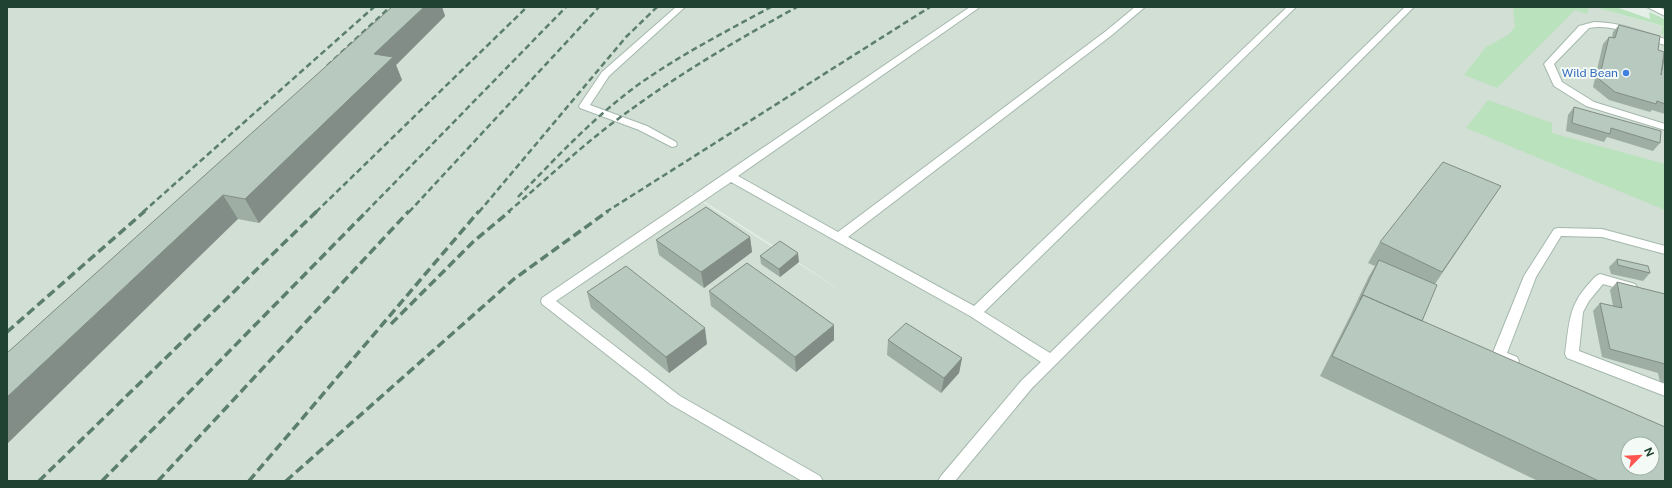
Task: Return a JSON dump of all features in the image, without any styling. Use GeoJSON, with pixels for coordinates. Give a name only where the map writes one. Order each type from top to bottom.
{"type":"FeatureCollection","features":[{"type":"Feature","properties":{"kind":"lane"},"geometry":{"type":"LineString","coordinates":[[672,144],[643,128],[584,106],[605,74],[681,7]]}},
{"type":"Feature","properties":{"kind":"lane"},"geometry":{"type":"LineString","coordinates":[[815,481],[675,400],[547,301],[976,7]]}},
{"type":"Feature","properties":{"kind":"lane"},"geometry":{"type":"LineString","coordinates":[[838,238],[1109,33],[1141,7]]}},
{"type":"Feature","properties":{"kind":"lane"},"geometry":{"type":"LineString","coordinates":[[975,314],[1292,7]]}},
{"type":"Feature","properties":{"kind":"lane"},"geometry":{"type":"LineString","coordinates":[[946,481],[1027,384],[1410,7]]}},
{"type":"Feature","properties":{"kind":"lane"},"geometry":{"type":"LineString","coordinates":[[1651,7],[1665,13]]}},
{"type":"Feature","properties":{"kind":"lane"},"geometry":{"type":"LineString","coordinates":[[1665,42],[1613,26],[1596,24],[1585,26],[1549,64],[1558,84],[1590,104],[1665,128]]}},
{"type":"Feature","properties":{"kind":"lane"},"geometry":{"type":"LineString","coordinates":[[729,176],[975,314],[1051,361]]}},
{"type":"Feature","properties":{"kind":"lane"},"geometry":{"type":"LineString","coordinates":[[1527,368],[1499,354],[1530,276],[1558,232],[1602,233],[1665,250]]}},
{"type":"Feature","properties":{"kind":"lane"},"geometry":{"type":"LineString","coordinates":[[1642,290],[1600,279],[1584,298],[1577,312],[1572,354],[1665,390]]}},
{"type":"Feature","properties":{"kind":"shaded area"},"geometry":{"type":"Polygon","coordinates":[[[7,7],[1578,7],[1587,13],[1589,7],[1594,7],[1665,27],[1665,481],[7,481],[7,7]],[[691,193],[690,194],[849,296],[691,193]]]}},
{"type":"Feature","properties":{"kind":"green space"},"geometry":{"type":"Polygon","coordinates":[[[1513,7],[1589,7],[1587,14],[1575,10],[1497,88],[1464,75],[1486,47],[1508,35],[1515,27],[1513,7]]]}},
{"type":"Feature","properties":{"kind":"green space"},"geometry":{"type":"Polygon","coordinates":[[[1594,7],[1616,7],[1650,19],[1649,12],[1665,19],[1665,35],[1661,34],[1663,26],[1594,7]]]}},
{"type":"Feature","properties":{"kind":"green space"},"geometry":{"type":"Polygon","coordinates":[[[1488,100],[1552,123],[1552,133],[1665,164],[1665,210],[1466,128],[1488,100]]]}},
{"type":"Feature","properties":{"kind":"building"},"geometry":{"type":"Polygon","coordinates":[[[392,7],[424,7],[374,54],[393,57],[245,199],[223,195],[7,397],[7,353],[392,7]]]}},
{"type":"Feature","properties":{"kind":"building","name":"Wild Bean"},"geometry":{"type":"Polygon","coordinates":[[[1619,25],[1660,36],[1658,50],[1664,52],[1661,75],[1665,53],[1665,104],[1657,101],[1656,104],[1615,92],[1599,79],[1609,37],[1615,38],[1619,25]]]}},
{"type":"Feature","properties":{"kind":"building"},"geometry":{"type":"Polygon","coordinates":[[[1574,107],[1661,131],[1660,143],[1611,128],[1610,134],[1572,123],[1574,107]]]}},
{"type":"Feature","properties":{"kind":"building"},"geometry":{"type":"Polygon","coordinates":[[[1443,162],[1501,186],[1442,272],[1380,242],[1443,162]]]}},
{"type":"Feature","properties":{"kind":"building"},"geometry":{"type":"Polygon","coordinates":[[[706,207],[750,237],[701,272],[656,240],[706,207]]]}},
{"type":"Feature","properties":{"kind":"building"},"geometry":{"type":"Polygon","coordinates":[[[780,241],[798,253],[779,269],[760,256],[780,241]]]}},
{"type":"Feature","properties":{"kind":"building"},"geometry":{"type":"Polygon","coordinates":[[[1617,259],[1648,266],[1650,273],[1618,265],[1617,259]]]}},
{"type":"Feature","properties":{"kind":"building"},"geometry":{"type":"Polygon","coordinates":[[[1379,260],[1437,285],[1422,321],[1363,295],[1360,300],[1379,260]]]}},
{"type":"Feature","properties":{"kind":"building"},"geometry":{"type":"Polygon","coordinates":[[[747,263],[834,325],[795,357],[709,291],[747,263]]]}},
{"type":"Feature","properties":{"kind":"building"},"geometry":{"type":"Polygon","coordinates":[[[626,266],[705,328],[666,357],[587,292],[626,266]]]}},
{"type":"Feature","properties":{"kind":"building"},"geometry":{"type":"Polygon","coordinates":[[[1617,282],[1665,294],[1665,364],[1610,349],[1600,303],[1622,308],[1617,282]]]}},
{"type":"Feature","properties":{"kind":"building"},"geometry":{"type":"Polygon","coordinates":[[[1363,295],[1665,427],[1665,481],[1599,481],[1332,356],[1363,295]]]}},
{"type":"Feature","properties":{"kind":"building"},"geometry":{"type":"Polygon","coordinates":[[[906,323],[962,358],[944,378],[888,340],[906,323]]]}},
{"type":"Feature","properties":{"kind":"railway"},"geometry":{"type":"LineString","coordinates":[[143,212],[374,7]]}},
{"type":"Feature","properties":{"kind":"railway"},"geometry":{"type":"LineString","coordinates":[[327,66],[390,7]]}},
{"type":"Feature","properties":{"kind":"railway"},"geometry":{"type":"LineString","coordinates":[[316,212],[527,7]]}},
{"type":"Feature","properties":{"kind":"railway"},"geometry":{"type":"LineString","coordinates":[[366,212],[566,7]]}},
{"type":"Feature","properties":{"kind":"railway"},"geometry":{"type":"LineString","coordinates":[[409,212],[599,7]]}},
{"type":"Feature","properties":{"kind":"railway"},"geometry":{"type":"LineString","coordinates":[[479,212],[626,37],[657,7]]}},
{"type":"Feature","properties":{"kind":"railway"},"geometry":{"type":"LineString","coordinates":[[518,197],[560,154],[619,99],[651,76],[685,55],[771,7]]}},
{"type":"Feature","properties":{"kind":"railway"},"geometry":{"type":"LineString","coordinates":[[508,212],[607,127],[664,86],[708,58],[797,7]]}},
{"type":"Feature","properties":{"kind":"railway"},"geometry":{"type":"LineString","coordinates":[[606,212],[930,7]]}},
{"type":"Feature","properties":{"kind":"railway"},"geometry":{"type":"LineString","coordinates":[[7,332],[145,211]]}},
{"type":"Feature","properties":{"kind":"railway"},"geometry":{"type":"LineString","coordinates":[[39,481],[317,211]]}},
{"type":"Feature","properties":{"kind":"railway"},"geometry":{"type":"LineString","coordinates":[[102,481],[367,211]]}},
{"type":"Feature","properties":{"kind":"railway"},"geometry":{"type":"LineString","coordinates":[[158,481],[409,211]]}},
{"type":"Feature","properties":{"kind":"railway"},"geometry":{"type":"LineString","coordinates":[[249,481],[479,211]]}},
{"type":"Feature","properties":{"kind":"railway"},"geometry":{"type":"LineString","coordinates":[[391,324],[473,242],[510,211]]}},
{"type":"Feature","properties":{"kind":"railway"},"geometry":{"type":"LineString","coordinates":[[286,481],[514,279],[608,211]]}},
{"type":"Feature","properties":{"kind":"place","name":"Wild Bean"},"geometry":{"type":"Point","coordinates":[1626,73]}}]}
